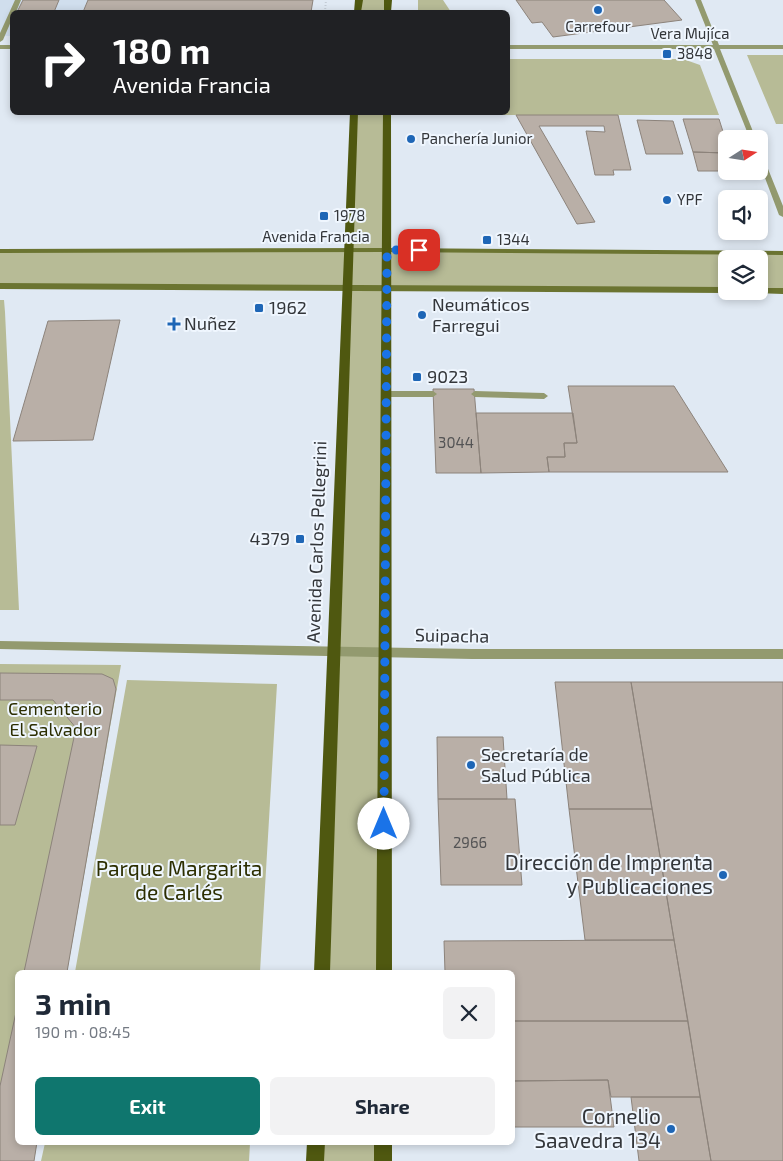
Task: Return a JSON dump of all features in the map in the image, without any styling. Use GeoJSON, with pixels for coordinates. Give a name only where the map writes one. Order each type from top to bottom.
{"type":"FeatureCollection","features":[{"type":"Feature","properties":{"kind":"main road","name":"Avenida Carlos Pellegrini"},"geometry":{"type":"LineString","coordinates":[[322,970],[354,115]]}},
{"type":"Feature","properties":{"kind":"main road"},"geometry":{"type":"LineString","coordinates":[[384,970],[387,115]]}},
{"type":"Feature","properties":{"kind":"main road","name":"Avenida Francia"},"geometry":{"type":"LineString","coordinates":[[0,251],[387,250],[783,253]]}},
{"type":"Feature","properties":{"kind":"main road"},"geometry":{"type":"LineString","coordinates":[[0,286],[718,290]]}},
{"type":"Feature","properties":{"kind":"main road"},"geometry":{"type":"LineString","coordinates":[[768,291],[783,291]]}},
{"type":"Feature","properties":{"kind":"main road"},"geometry":{"type":"LineString","coordinates":[[315,1161],[316,1145]]}},
{"type":"Feature","properties":{"kind":"main road"},"geometry":{"type":"LineString","coordinates":[[383,1145],[383,1161]]}},
{"type":"Feature","properties":{"kind":"street"},"geometry":{"type":"LineString","coordinates":[[698,0],[749,130]]}},
{"type":"Feature","properties":{"kind":"street"},"geometry":{"type":"LineString","coordinates":[[0,40],[10,19]]}},
{"type":"Feature","properties":{"kind":"street","name":"Vera Mujíca"},"geometry":{"type":"LineString","coordinates":[[510,47],[783,46]]}},
{"type":"Feature","properties":{"kind":"street"},"geometry":{"type":"LineString","coordinates":[[768,177],[783,215]]}},
{"type":"Feature","properties":{"kind":"street"},"geometry":{"type":"LineString","coordinates":[[386,394],[433,394]]}},
{"type":"Feature","properties":{"kind":"street"},"geometry":{"type":"LineString","coordinates":[[475,394],[544,396]]}},
{"type":"Feature","properties":{"kind":"street","name":"Suipacha"},"geometry":{"type":"LineString","coordinates":[[0,645],[385,653],[783,654]]}},
{"type":"Feature","properties":{"kind":"shaded area"},"geometry":{"type":"Polygon","coordinates":[[[0,0],[313,0],[311,10],[10,10],[10,36],[0,36],[0,0]]]}},
{"type":"Feature","properties":{"kind":"green space"},"geometry":{"type":"Polygon","coordinates":[[[359,0],[388,0],[388,10],[358,10],[359,0]]]}},
{"type":"Feature","properties":{"kind":"green space"},"geometry":{"type":"Polygon","coordinates":[[[418,0],[443,0],[450,10],[418,10],[418,0]]]}},
{"type":"Feature","properties":{"kind":"green space"},"geometry":{"type":"Polygon","coordinates":[[[747,55],[783,55],[783,124],[776,124],[747,55]]]}},
{"type":"Feature","properties":{"kind":"green space"},"geometry":{"type":"Polygon","coordinates":[[[510,59],[683,59],[700,65],[719,115],[510,115],[510,59]]]}},
{"type":"Feature","properties":{"kind":"green space"},"geometry":{"type":"Polygon","coordinates":[[[354,115],[387,115],[387,250],[718,253],[718,290],[387,288],[384,970],[322,970],[347,288],[0,286],[0,251],[348,250],[354,115]]]}},
{"type":"Feature","properties":{"kind":"green space"},"geometry":{"type":"Polygon","coordinates":[[[768,253],[783,253],[783,291],[768,291],[768,253]]]}},
{"type":"Feature","properties":{"kind":"green space"},"geometry":{"type":"Polygon","coordinates":[[[0,300],[4,300],[5,312],[19,610],[0,610],[0,300]]]}},
{"type":"Feature","properties":{"kind":"green space","name":"Cementerio El Salvador"},"geometry":{"type":"Polygon","coordinates":[[[0,664],[121,665],[67,970],[15,970],[15,1145],[37,1145],[34,1161],[0,1161],[0,664]]]}},
{"type":"Feature","properties":{"kind":"green space","name":"Parque Margarita de Carlés"},"geometry":{"type":"Polygon","coordinates":[[[127,680],[277,684],[260,970],[75,970],[127,680]]]}},
{"type":"Feature","properties":{"kind":"green space"},"geometry":{"type":"Polygon","coordinates":[[[44,1145],[250,1145],[249,1161],[41,1161],[44,1145]]]}},
{"type":"Feature","properties":{"kind":"green space"},"geometry":{"type":"Polygon","coordinates":[[[316,1145],[383,1145],[383,1161],[315,1161],[316,1145]]]}},
{"type":"Feature","properties":{"kind":"building"},"geometry":{"type":"Polygon","coordinates":[[[23,0],[59,0],[55,10],[18,10],[23,0]]]}},
{"type":"Feature","properties":{"kind":"building"},"geometry":{"type":"Polygon","coordinates":[[[88,0],[313,0],[311,10],[84,10],[88,0]]]}},
{"type":"Feature","properties":{"kind":"building","name":"Carrefour"},"geometry":{"type":"Polygon","coordinates":[[[516,0],[664,0],[682,20],[553,37],[542,22],[532,23],[516,0]]]}},
{"type":"Feature","properties":{"kind":"building"},"geometry":{"type":"Polygon","coordinates":[[[516,115],[618,115],[631,170],[613,170],[614,175],[595,175],[586,131],[605,132],[604,126],[539,126],[595,222],[577,224],[516,115]]]}},
{"type":"Feature","properties":{"kind":"building"},"geometry":{"type":"Polygon","coordinates":[[[683,119],[719,119],[722,130],[718,130],[718,153],[693,152],[683,119]]]}},
{"type":"Feature","properties":{"kind":"building"},"geometry":{"type":"Polygon","coordinates":[[[637,120],[673,121],[683,154],[646,154],[637,120]]]}},
{"type":"Feature","properties":{"kind":"building"},"geometry":{"type":"Polygon","coordinates":[[[693,152],[718,153],[718,171],[698,171],[693,152]]]}},
{"type":"Feature","properties":{"kind":"building"},"geometry":{"type":"Polygon","coordinates":[[[120,320],[93,440],[13,441],[48,321],[120,320]]]}},
{"type":"Feature","properties":{"kind":"building"},"geometry":{"type":"Polygon","coordinates":[[[568,386],[674,386],[728,472],[549,472],[547,457],[565,457],[564,443],[577,443],[568,386]]]}},
{"type":"Feature","properties":{"kind":"building"},"geometry":{"type":"Polygon","coordinates":[[[433,389],[474,389],[481,473],[436,473],[433,389]]]}},
{"type":"Feature","properties":{"kind":"building"},"geometry":{"type":"Polygon","coordinates":[[[476,413],[573,413],[577,443],[564,443],[565,457],[547,457],[549,472],[481,473],[476,413]]]}},
{"type":"Feature","properties":{"kind":"building"},"geometry":{"type":"Polygon","coordinates":[[[0,673],[102,674],[113,679],[116,689],[67,970],[24,970],[76,728],[53,700],[0,700],[0,673]]]}},
{"type":"Feature","properties":{"kind":"building"},"geometry":{"type":"Polygon","coordinates":[[[555,682],[631,682],[652,809],[569,809],[555,682]]]}},
{"type":"Feature","properties":{"kind":"building","name":"Dirección de Imprenta y Publicaciones"},"geometry":{"type":"Polygon","coordinates":[[[631,682],[783,682],[783,1161],[711,1161],[631,682]]]}},
{"type":"Feature","properties":{"kind":"building"},"geometry":{"type":"Polygon","coordinates":[[[437,737],[503,737],[507,799],[438,799],[437,737]]]}},
{"type":"Feature","properties":{"kind":"building"},"geometry":{"type":"Polygon","coordinates":[[[0,745],[37,746],[15,825],[0,825],[0,745]]]}},
{"type":"Feature","properties":{"kind":"building"},"geometry":{"type":"Polygon","coordinates":[[[438,799],[515,799],[522,885],[441,885],[438,799]]]}},
{"type":"Feature","properties":{"kind":"building"},"geometry":{"type":"Polygon","coordinates":[[[569,809],[652,809],[674,940],[585,940],[569,809]]]}},
{"type":"Feature","properties":{"kind":"building"},"geometry":{"type":"Polygon","coordinates":[[[674,940],[688,1021],[515,1021],[515,970],[445,970],[444,941],[674,940]]]}},
{"type":"Feature","properties":{"kind":"building"},"geometry":{"type":"Polygon","coordinates":[[[15,1017],[15,1145],[37,1145],[34,1161],[0,1161],[0,1086],[15,1017]]]}},
{"type":"Feature","properties":{"kind":"building"},"geometry":{"type":"Polygon","coordinates":[[[515,1021],[688,1021],[700,1097],[611,1097],[608,1080],[515,1081],[515,1021]]]}},
{"type":"Feature","properties":{"kind":"building"},"geometry":{"type":"Polygon","coordinates":[[[608,1080],[614,1127],[515,1127],[515,1081],[608,1080]]]}},
{"type":"Feature","properties":{"kind":"building","name":"Cornelio Saavedra 134"},"geometry":{"type":"Polygon","coordinates":[[[631,1097],[700,1097],[711,1161],[639,1161],[631,1097]]]}},
{"type":"Feature","properties":{"kind":"place","name":"Carrefour"},"geometry":{"type":"Point","coordinates":[598,10]}},
{"type":"Feature","properties":{"kind":"place","name":"3848"},"geometry":{"type":"Point","coordinates":[667,54]}},
{"type":"Feature","properties":{"kind":"place","name":"Panchería Junior"},"geometry":{"type":"Point","coordinates":[411,139]}},
{"type":"Feature","properties":{"kind":"place","name":"YPF"},"geometry":{"type":"Point","coordinates":[667,200]}},
{"type":"Feature","properties":{"kind":"place","name":"1978"},"geometry":{"type":"Point","coordinates":[324,216]}},
{"type":"Feature","properties":{"kind":"place","name":"1344"},"geometry":{"type":"Point","coordinates":[487,240]}},
{"type":"Feature","properties":{"kind":"place","name":"1962"},"geometry":{"type":"Point","coordinates":[259,308]}},
{"type":"Feature","properties":{"kind":"place","name":"Neumáticos Farregui"},"geometry":{"type":"Point","coordinates":[422,315]}},
{"type":"Feature","properties":{"kind":"place","name":"Nuñez"},"geometry":{"type":"Point","coordinates":[174,324]}},
{"type":"Feature","properties":{"kind":"place","name":"9023"},"geometry":{"type":"Point","coordinates":[417,377]}},
{"type":"Feature","properties":{"kind":"place","name":"4379"},"geometry":{"type":"Point","coordinates":[300,539]}},
{"type":"Feature","properties":{"kind":"place","name":"Secretaría de Salud Pública"},"geometry":{"type":"Point","coordinates":[471,765]}},
{"type":"Feature","properties":{"kind":"place","name":"Dirección de Imprenta y Publicaciones"},"geometry":{"type":"Point","coordinates":[723,875]}},
{"type":"Feature","properties":{"kind":"place","name":"Cornelio Saavedra 134"},"geometry":{"type":"Point","coordinates":[671,1129]}},
{"type":"Feature","properties":{"kind":"route"},"geometry":{"type":"LineString","coordinates":[[384,824],[387,250],[419,250]]}}]}
